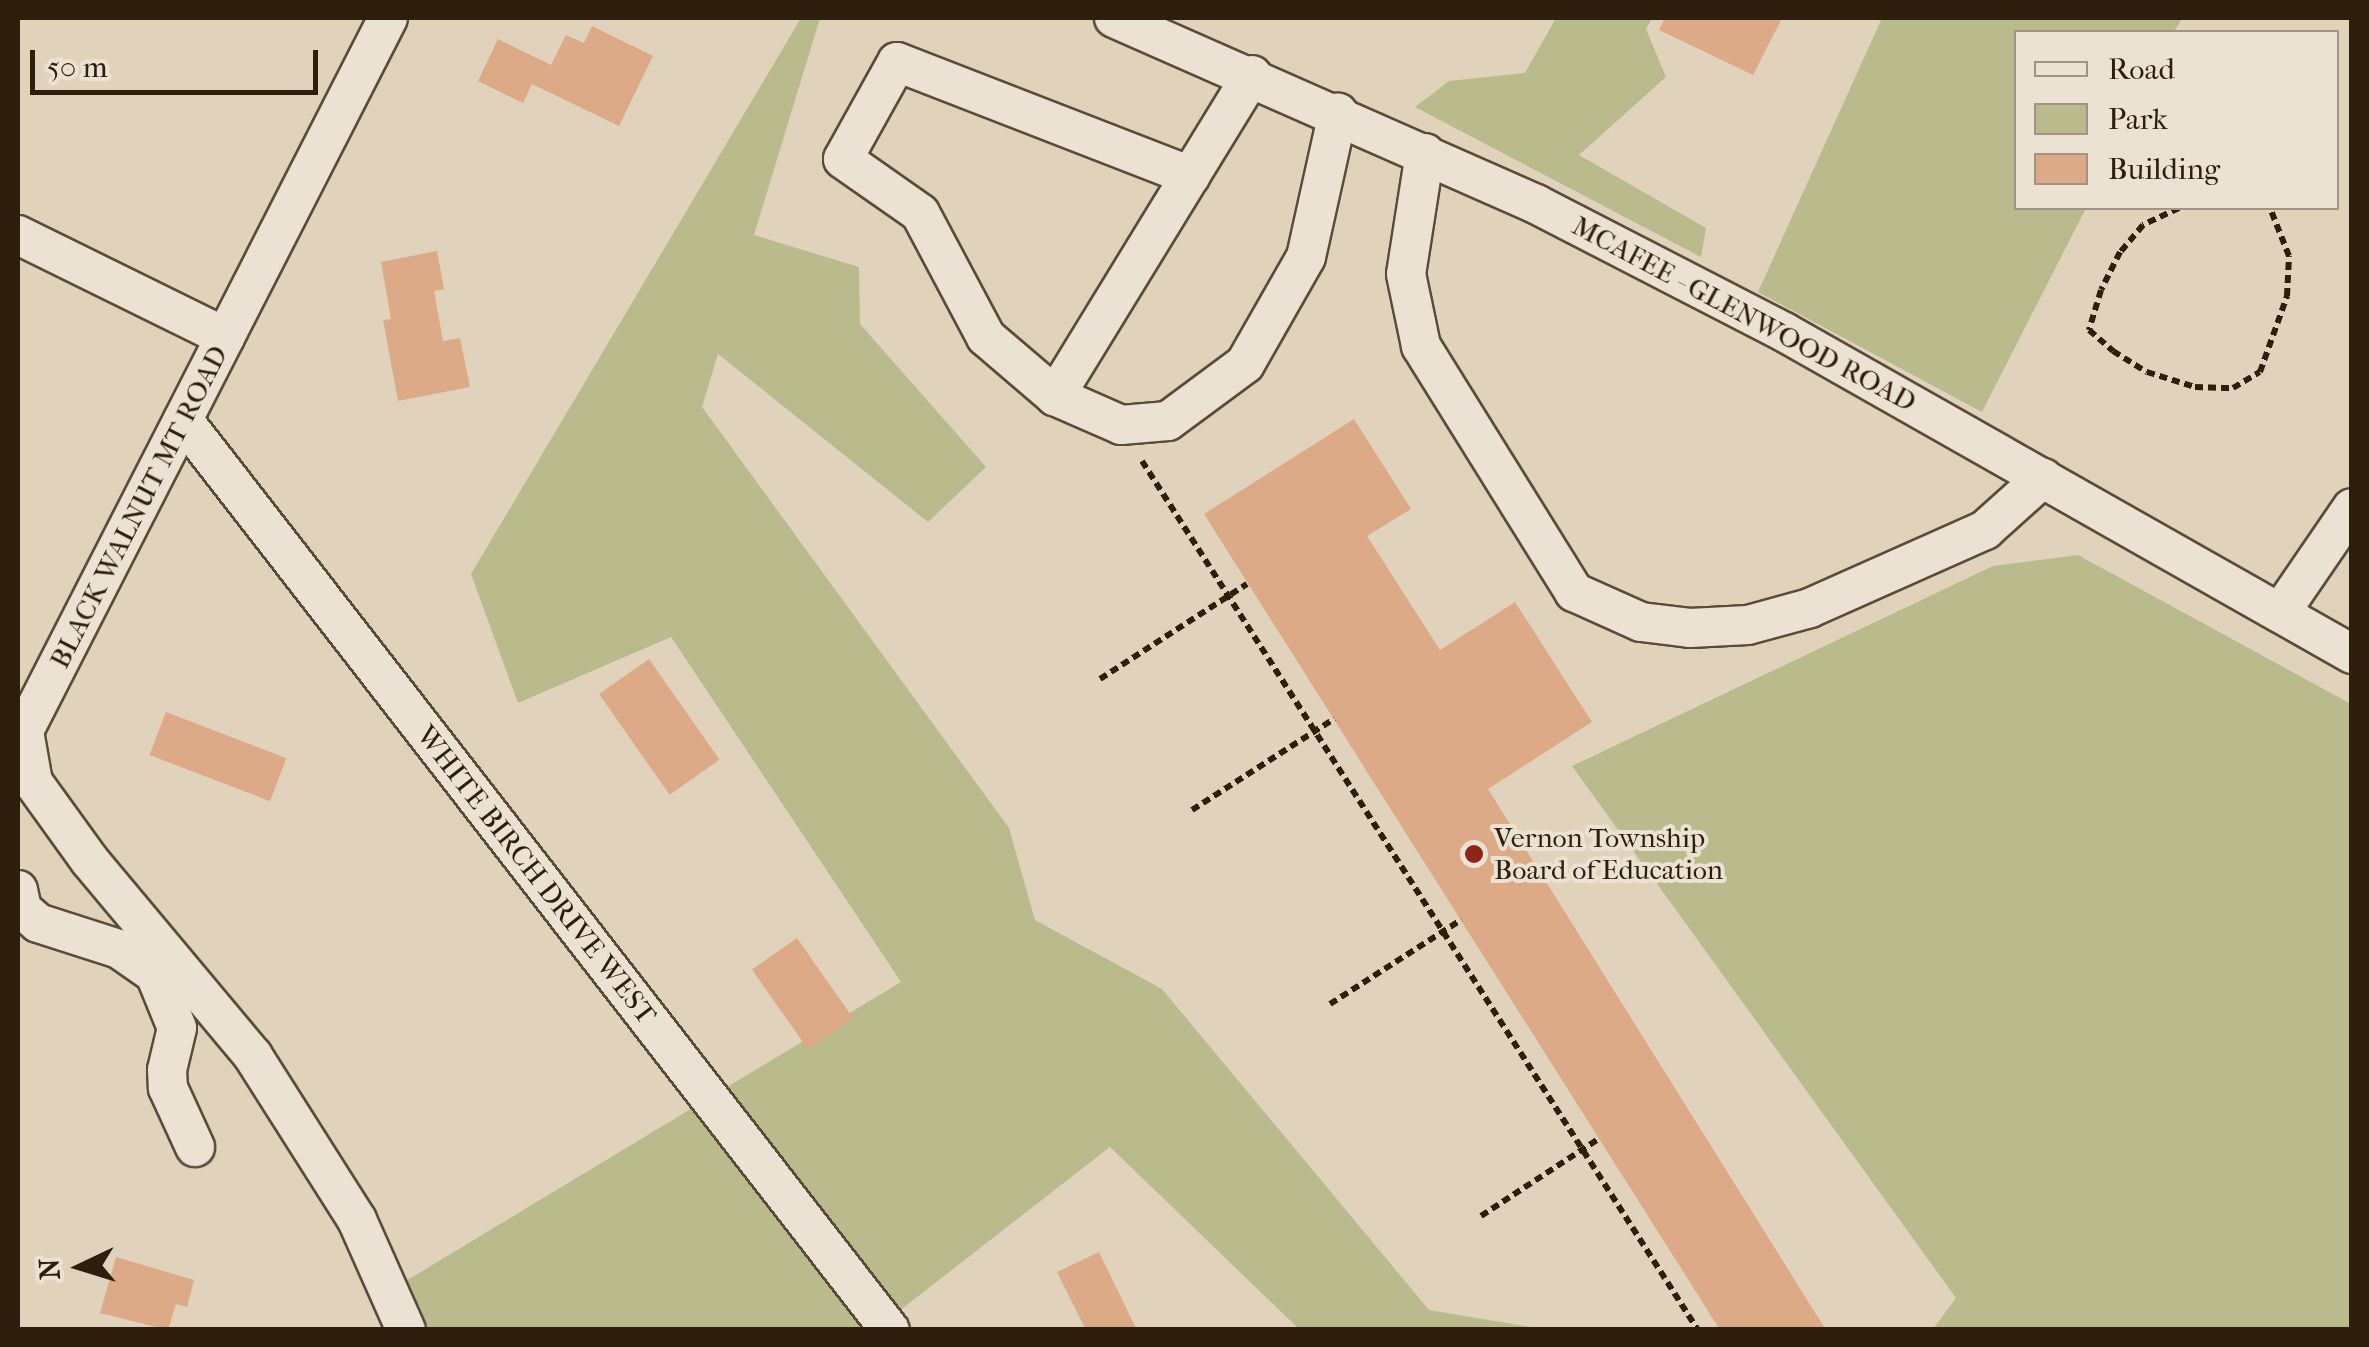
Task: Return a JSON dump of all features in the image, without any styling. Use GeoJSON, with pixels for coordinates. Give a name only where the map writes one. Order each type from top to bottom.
{"type":"FeatureCollection","features":[{"type":"Feature","properties":{"kind":"street","name":"BLACK WALNUT MT ROAD"},"geometry":{"type":"LineString","coordinates":[[388,18],[24,731],[24,763],[33,782],[90,861],[254,1056],[358,1220],[406,1330]]}},
{"type":"Feature","properties":{"kind":"street","name":"MCAFEE - GLENWOOD ROAD"},"geometry":{"type":"LineString","coordinates":[[1114,18],[1252,75],[1536,204],[1784,332],[2352,654]]}},
{"type":"Feature","properties":{"kind":"street"},"geometry":{"type":"LineString","coordinates":[[1191,176],[897,62],[843,159],[920,213],[986,337],[1055,396],[1122,425],[1168,422],[1245,364],[1306,257],[1338,113]]}},
{"type":"Feature","properties":{"kind":"street"},"geometry":{"type":"LineString","coordinates":[[1055,396],[1252,75]]}},
{"type":"Feature","properties":{"kind":"street"},"geometry":{"type":"LineString","coordinates":[[1425,154],[1406,274],[1421,346],[1574,592],[1642,622],[1690,628],[1748,626],[1810,608],[1986,530],[2043,478]]}},
{"type":"Feature","properties":{"kind":"street"},"geometry":{"type":"LineString","coordinates":[[18,235],[226,336]]}},
{"type":"Feature","properties":{"kind":"street","name":"WHITE BIRCH DRIVE WEST"},"geometry":{"type":"LineString","coordinates":[[183,420],[890,1330]]}},
{"type":"Feature","properties":{"kind":"street"},"geometry":{"type":"LineString","coordinates":[[2280,613],[2352,508]]}},
{"type":"Feature","properties":{"kind":"street"},"geometry":{"type":"LineString","coordinates":[[18,890],[22,910],[38,923],[119,950],[154,974],[178,1028],[167,1070],[168,1088],[195,1147]]}},
{"type":"Feature","properties":{"kind":"path"},"geometry":{"type":"LineString","coordinates":[[2174,210],[2144,225],[2120,252],[2101,290],[2090,330],[2147,372],[2195,387],[2233,388],[2260,372],[2287,296],[2289,256],[2271,210]]}},
{"type":"Feature","properties":{"kind":"path"},"geometry":{"type":"LineString","coordinates":[[1122,425],[1440,932],[1698,1330]]}},
{"type":"Feature","properties":{"kind":"path"},"geometry":{"type":"LineString","coordinates":[[1100,679],[1248,584]]}},
{"type":"Feature","properties":{"kind":"path"},"geometry":{"type":"LineString","coordinates":[[1192,810],[1334,720]]}},
{"type":"Feature","properties":{"kind":"path"},"geometry":{"type":"LineString","coordinates":[[1330,1004],[1460,920]]}},
{"type":"Feature","properties":{"kind":"path"},"geometry":{"type":"LineString","coordinates":[[1480,1216],[1598,1138]]}},
{"type":"Feature","properties":{"kind":"green space"},"geometry":{"type":"Polygon","coordinates":[[[801,18],[820,18],[754,235],[859,267],[860,324],[986,467],[928,522],[718,354],[702,407],[1009,828],[1035,920],[1162,989],[1429,1310],[1542,1329],[1299,1329],[1110,1147],[876,1329],[395,1329],[381,1296],[901,982],[671,637],[518,703],[471,574],[801,18]]]}},
{"type":"Feature","properties":{"kind":"green space"},"geometry":{"type":"Polygon","coordinates":[[[1556,18],[1652,18],[1646,29],[1666,77],[1579,155],[1706,228],[1701,257],[1415,107],[1449,81],[1525,73],[1556,18]]]}},
{"type":"Feature","properties":{"kind":"green space"},"geometry":{"type":"Polygon","coordinates":[[[1882,18],[2182,18],[2175,30],[2014,30],[2014,210],[2085,210],[1982,412],[1758,292],[1882,18]]]}},
{"type":"Feature","properties":{"kind":"green space"},"geometry":{"type":"Polygon","coordinates":[[[2078,555],[2351,704],[2351,1329],[1933,1329],[1956,1298],[1572,766],[1993,566],[2078,555]]]}},
{"type":"Feature","properties":{"kind":"building"},"geometry":{"type":"Polygon","coordinates":[[[1665,18],[1782,18],[1753,75],[1659,30],[1665,18]]]}},
{"type":"Feature","properties":{"kind":"building"},"geometry":{"type":"Polygon","coordinates":[[[592,26],[653,56],[619,126],[532,84],[523,103],[478,81],[498,39],[551,65],[566,35],[584,43],[592,26]]]}},
{"type":"Feature","properties":{"kind":"building"},"geometry":{"type":"Polygon","coordinates":[[[437,251],[444,289],[434,291],[443,341],[460,338],[470,387],[398,401],[383,320],[391,319],[381,262],[437,251]]]}},
{"type":"Feature","properties":{"kind":"building","name":"Vernon Township Board of Education"},"geometry":{"type":"Polygon","coordinates":[[[1354,419],[1411,509],[1367,536],[1440,650],[1515,602],[1592,722],[1488,789],[1826,1330],[1720,1330],[1204,514],[1354,419]]]}},
{"type":"Feature","properties":{"kind":"building"},"geometry":{"type":"Polygon","coordinates":[[[649,659],[720,760],[670,795],[599,694],[649,659]]]}},
{"type":"Feature","properties":{"kind":"building"},"geometry":{"type":"Polygon","coordinates":[[[166,712],[286,758],[270,801],[150,755],[166,712]]]}},
{"type":"Feature","properties":{"kind":"building"},"geometry":{"type":"Polygon","coordinates":[[[797,938],[853,1018],[808,1050],[752,970],[797,938]]]}},
{"type":"Feature","properties":{"kind":"building"},"geometry":{"type":"Polygon","coordinates":[[[1099,1252],[1137,1330],[1086,1330],[1057,1272],[1099,1252]]]}},
{"type":"Feature","properties":{"kind":"building"},"geometry":{"type":"Polygon","coordinates":[[[116,1257],[194,1280],[187,1307],[176,1304],[168,1330],[100,1313],[116,1257]]]}},
{"type":"Feature","properties":{"kind":"place","name":"Vernon Township Board of Education"},"geometry":{"type":"Point","coordinates":[1474,854]}}]}
